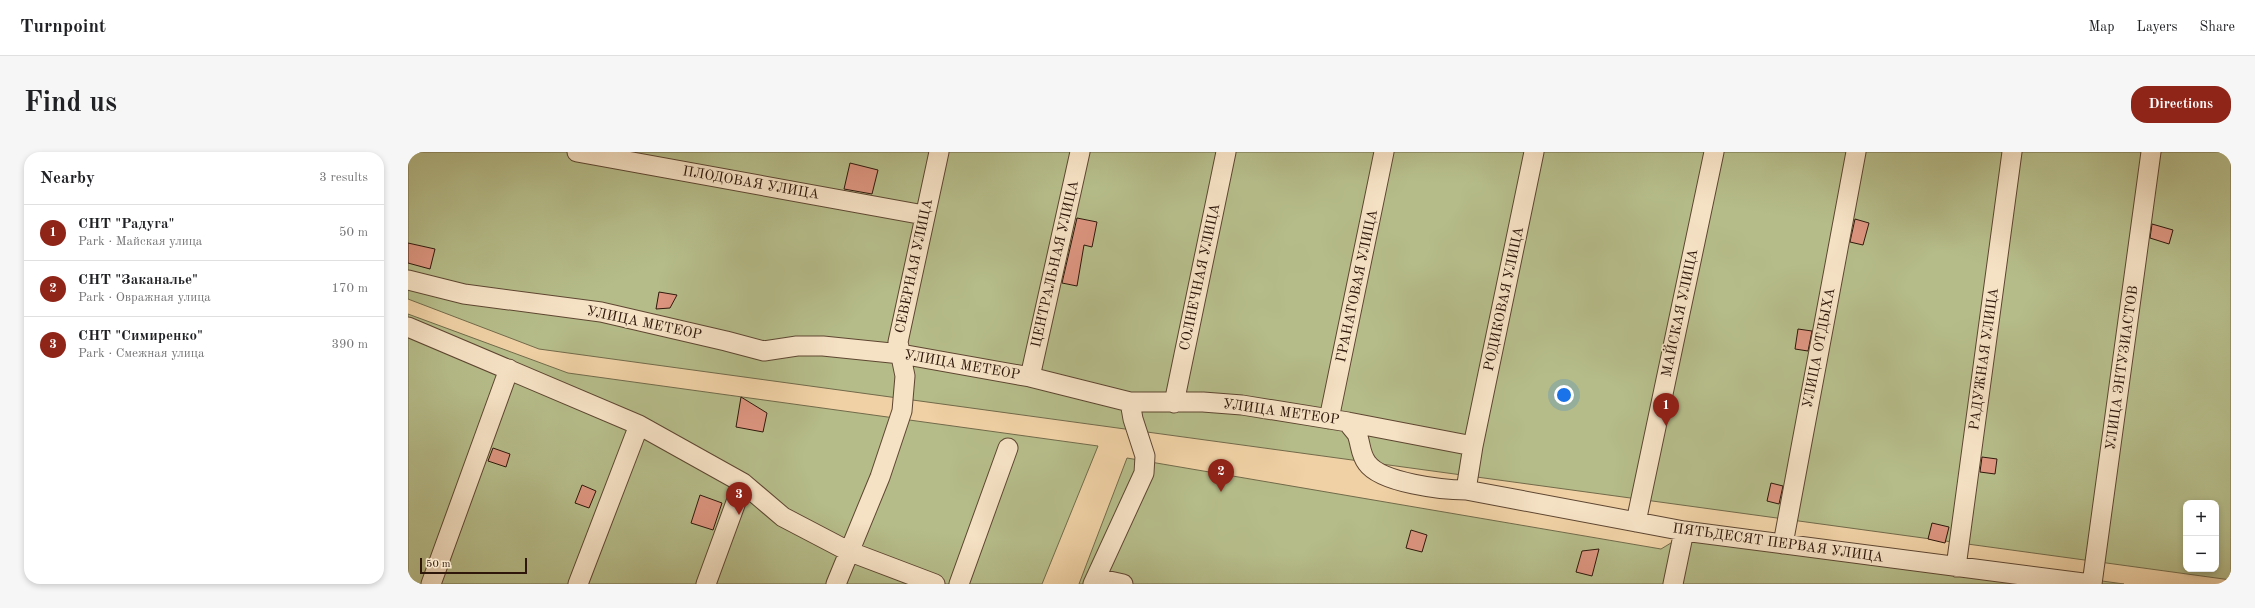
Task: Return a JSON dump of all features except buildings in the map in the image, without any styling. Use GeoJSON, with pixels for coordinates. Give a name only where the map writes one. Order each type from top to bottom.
{"type":"FeatureCollection","features":[{"type":"Feature","properties":{"kind":"street","name":"ПЛОДОВАЯ УЛИЦА"},"geometry":{"type":"LineString","coordinates":[[577,152],[924,215]]}},
{"type":"Feature","properties":{"kind":"street","name":"СЕВЕРНАЯ УЛИЦА"},"geometry":{"type":"LineString","coordinates":[[836,584],[848,551],[880,477],[902,411],[905,376],[898,342],[924,215],[939,152]]}},
{"type":"Feature","properties":{"kind":"street","name":"ЦЕНТРАЛЬНАЯ УЛИЦА"},"geometry":{"type":"LineString","coordinates":[[1030,377],[1080,152]]}},
{"type":"Feature","properties":{"kind":"street","name":"СОЛНЕЧНАЯ УЛИЦА"},"geometry":{"type":"LineString","coordinates":[[1174,403],[1226,152]]}},
{"type":"Feature","properties":{"kind":"street","name":"ГРАНАТОВАЯ УЛИЦА"},"geometry":{"type":"LineString","coordinates":[[1338,420],[1384,152]]}},
{"type":"Feature","properties":{"kind":"street","name":"РОДИКОВАЯ УЛИЦА"},"geometry":{"type":"LineString","coordinates":[[1474,446],[1534,152]]}},
{"type":"Feature","properties":{"kind":"street","name":"МАЙСКАЯ УЛИЦА"},"geometry":{"type":"LineString","coordinates":[[1636,522],[1714,152]]}},
{"type":"Feature","properties":{"kind":"street","name":"УЛИЦА ОТДЫХА"},"geometry":{"type":"LineString","coordinates":[[1783,544],[1856,152]]}},
{"type":"Feature","properties":{"kind":"street","name":"РАДУЖНАЯ УЛИЦА"},"geometry":{"type":"LineString","coordinates":[[1956,567],[2012,152]]}},
{"type":"Feature","properties":{"kind":"street","name":"УЛИЦА ЭНТУЗИАСТОВ"},"geometry":{"type":"LineString","coordinates":[[2092,584],[2151,152]]}},
{"type":"Feature","properties":{"kind":"street","name":"УЛИЦА МЕТЕОР"},"geometry":{"type":"LineString","coordinates":[[408,280],[464,294],[601,312],[764,351],[797,346],[823,346],[901,354],[1030,377],[1130,402],[1242,405],[1338,420],[1474,446]]}},
{"type":"Feature","properties":{"kind":"street"},"geometry":{"type":"LineString","coordinates":[[408,327],[639,425],[742,483],[783,517],[848,551],[935,584]]}},
{"type":"Feature","properties":{"kind":"street"},"geometry":{"type":"LineString","coordinates":[[431,584],[509,369]]}},
{"type":"Feature","properties":{"kind":"street"},"geometry":{"type":"LineString","coordinates":[[1123,584],[1094,581],[1144,473],[1145,456],[1133,419],[1130,402]]}},
{"type":"Feature","properties":{"kind":"street","name":"ПЯТЬДЕСЯТ ПЕРВАЯ УЛИЦА"},"geometry":{"type":"LineString","coordinates":[[1338,420],[1357,435],[1360,453],[1368,465],[1380,472],[1407,483],[1447,490],[1466,490],[1684,531],[2092,584]]}},
{"type":"Feature","properties":{"kind":"street"},"geometry":{"type":"LineString","coordinates":[[578,584],[639,425]]}},
{"type":"Feature","properties":{"kind":"street"},"geometry":{"type":"LineString","coordinates":[[1466,490],[1474,446]]}},
{"type":"Feature","properties":{"kind":"street"},"geometry":{"type":"LineString","coordinates":[[959,584],[1008,448]]}},
{"type":"Feature","properties":{"kind":"street"},"geometry":{"type":"LineString","coordinates":[[706,584],[742,483]]}},
{"type":"Feature","properties":{"kind":"street"},"geometry":{"type":"LineString","coordinates":[[1673,584],[1684,531]]}},
{"type":"Feature","properties":{"kind":"green space"},"geometry":{"type":"Polygon","coordinates":[[[408,152],[2231,152],[2231,580],[539,349],[408,299],[408,152]]]}},
{"type":"Feature","properties":{"kind":"green space"},"geometry":{"type":"Polygon","coordinates":[[[408,314],[568,373],[1098,446],[1042,584],[408,584],[408,314]]]}},
{"type":"Feature","properties":{"kind":"green space"},"geometry":{"type":"Polygon","coordinates":[[[1127,458],[1661,549],[1699,526],[2124,584],[1079,584],[1127,458]]]}},
{"type":"Feature","properties":{"kind":"place","name":"СНТ \"Радуга\""},"geometry":{"type":"Point","coordinates":[1666,426]}},
{"type":"Feature","properties":{"kind":"place","name":"СНТ \"Заканалье\""},"geometry":{"type":"Point","coordinates":[1221,492]}},
{"type":"Feature","properties":{"kind":"place","name":"СНТ \"Симиренко\""},"geometry":{"type":"Point","coordinates":[739,515]}}]}
